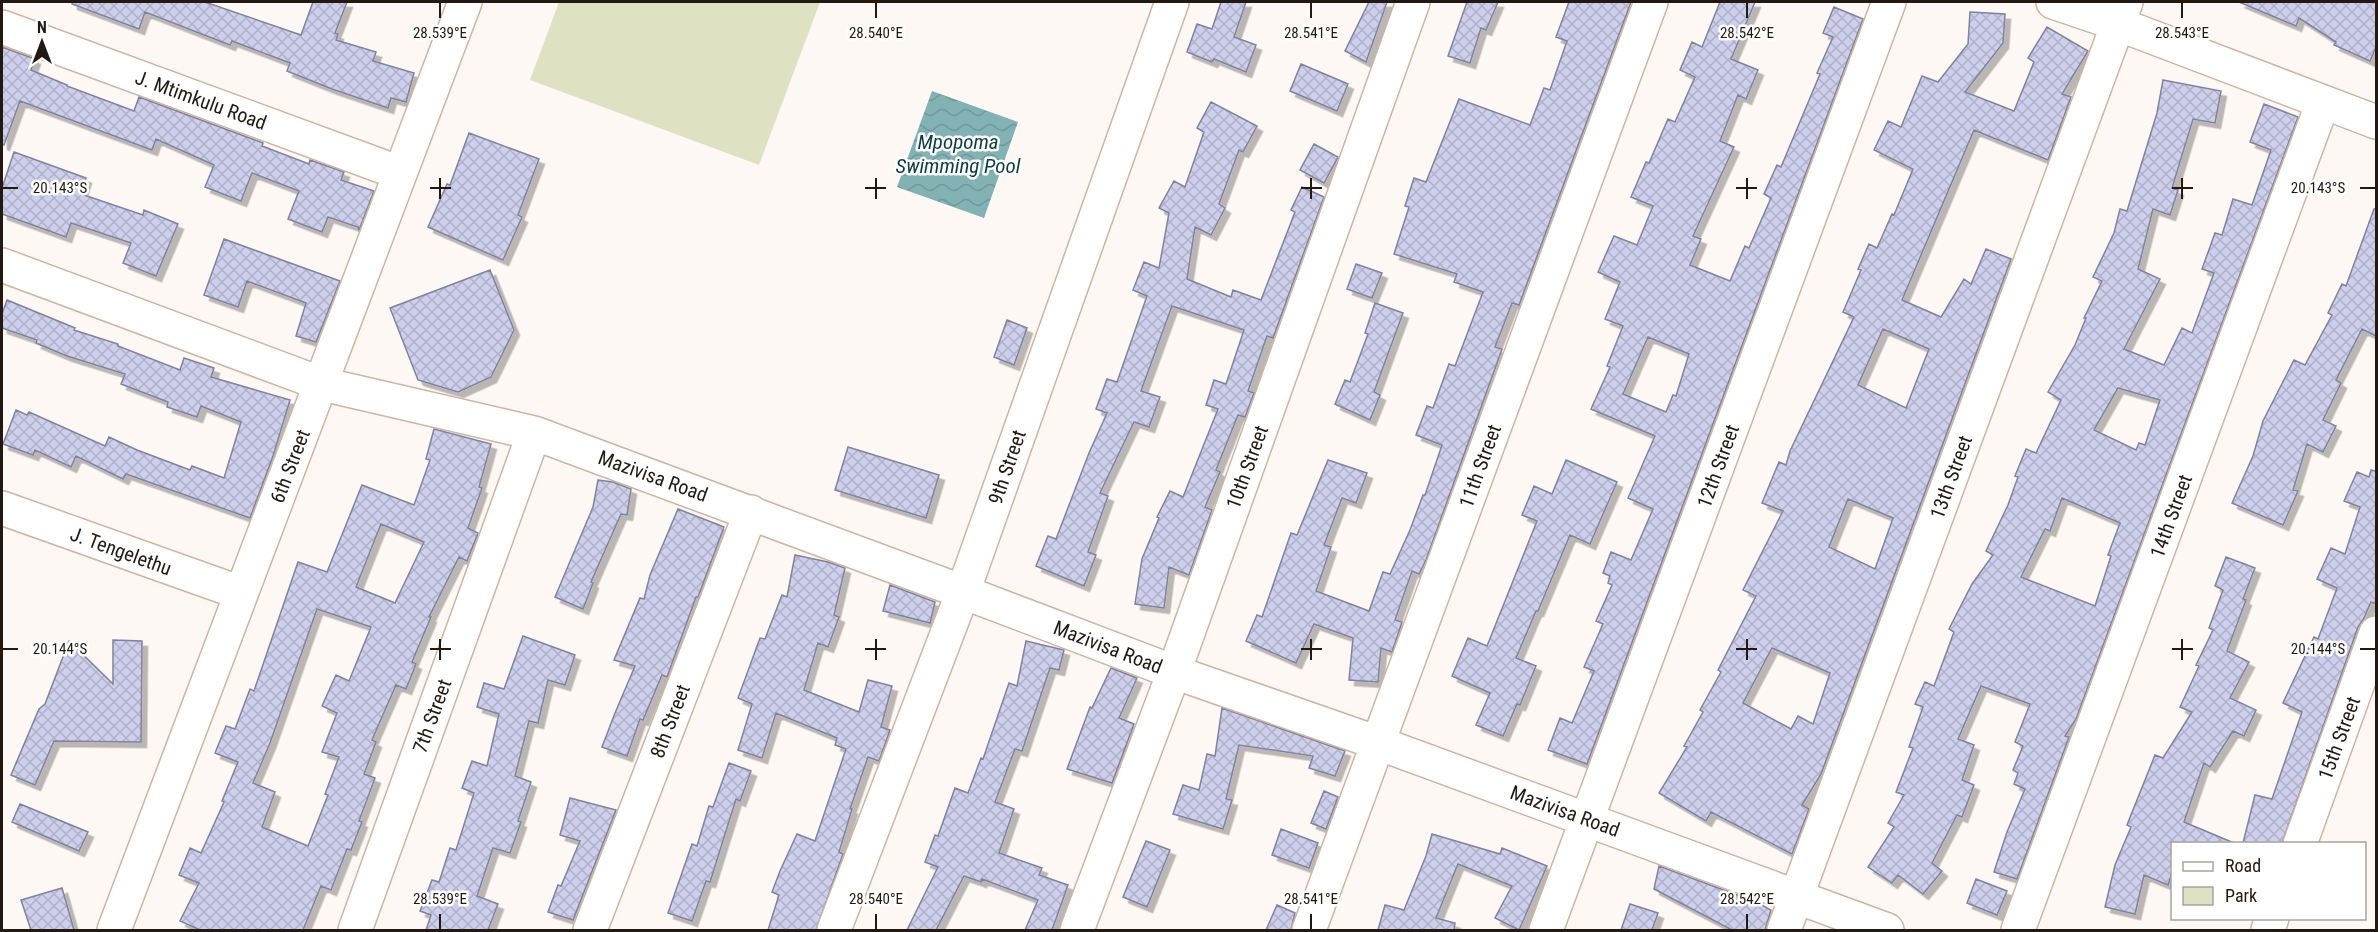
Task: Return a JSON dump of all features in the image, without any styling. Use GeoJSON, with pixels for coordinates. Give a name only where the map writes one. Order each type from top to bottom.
{"type":"FeatureCollection","features":[{"type":"Feature","properties":{"kind":"street","name":"6th Street"},"geometry":{"type":"LineString","coordinates":[[114,930],[465,2]]}},
{"type":"Feature","properties":{"kind":"street","name":"9th Street"},"geometry":{"type":"LineString","coordinates":[[834,930],[963,591],[1172,2]]}},
{"type":"Feature","properties":{"kind":"street","name":"10th Street"},"geometry":{"type":"LineString","coordinates":[[1077,930],[1174,672],[1413,2]]}},
{"type":"Feature","properties":{"kind":"street","name":"11th Street"},"geometry":{"type":"LineString","coordinates":[[1309,930],[1651,2]]}},
{"type":"Feature","properties":{"kind":"street","name":"12th Street"},"geometry":{"type":"LineString","coordinates":[[1546,930],[1889,2]]}},
{"type":"Feature","properties":{"kind":"street"},"geometry":{"type":"LineString","coordinates":[[2052,2],[2122,13],[2323,102],[2376,122]]}},
{"type":"Feature","properties":{"kind":"street","name":"13th Street"},"geometry":{"type":"LineString","coordinates":[[1784,930],[2122,13]]}},
{"type":"Feature","properties":{"kind":"street","name":"J. Mtimkulu Road"},"geometry":{"type":"LineString","coordinates":[[2,27],[400,173]]}},
{"type":"Feature","properties":{"kind":"street","name":"14th Street"},"geometry":{"type":"LineString","coordinates":[[2018,930],[2323,102]]}},
{"type":"Feature","properties":{"kind":"street","name":"Mazivisa Road"},"geometry":{"type":"LineString","coordinates":[[2,265],[322,384],[534,433],[963,591],[1174,672],[1378,743],[1887,930]]}},
{"type":"Feature","properties":{"kind":"street","name":"7th Street"},"geometry":{"type":"LineString","coordinates":[[355,930],[534,433]]}},
{"type":"Feature","properties":{"kind":"street","name":"J. Tengelethu"},"geometry":{"type":"LineString","coordinates":[[2,508],[241,593]]}},
{"type":"Feature","properties":{"kind":"street","name":"8th Street"},"geometry":{"type":"LineString","coordinates":[[590,930],[750,512]]}},
{"type":"Feature","properties":{"kind":"street","name":"15th Street"},"geometry":{"type":"LineString","coordinates":[[2300,842],[2365,699],[2376,633]]}},
{"type":"Feature","properties":{"kind":"green space"},"geometry":{"type":"Polygon","coordinates":[[[559,2],[820,2],[759,165],[530,80],[559,2]]]}},
{"type":"Feature","properties":{"kind":"water","name":"Mpopoma Swimming Pool"},"geometry":{"type":"Polygon","coordinates":[[[932,91],[1018,122],[984,218],[897,187],[932,91]]]}},
{"type":"Feature","properties":{"kind":"building"},"geometry":{"type":"Polygon","coordinates":[[[72,2],[205,2],[301,35],[313,2],[347,2],[335,33],[338,34],[336,40],[376,52],[373,61],[414,73],[406,102],[391,98],[388,108],[287,71],[290,63],[232,41],[230,45],[145,12],[139,29],[72,4],[72,2]]]}},
{"type":"Feature","properties":{"kind":"building"},"geometry":{"type":"Polygon","coordinates":[[[1221,2],[1246,2],[1234,37],[1256,45],[1246,72],[1214,59],[1212,62],[1187,52],[1197,24],[1212,29],[1221,2]]]}},
{"type":"Feature","properties":{"kind":"building"},"geometry":{"type":"Polygon","coordinates":[[[1369,2],[1387,2],[1366,62],[1345,51],[1369,2]]]}},
{"type":"Feature","properties":{"kind":"building"},"geometry":{"type":"Polygon","coordinates":[[[1467,2],[1498,2],[1486,30],[1481,28],[1470,63],[1448,56],[1467,2]]]}},
{"type":"Feature","properties":{"kind":"building"},"geometry":{"type":"Polygon","coordinates":[[[1569,2],[1631,2],[1519,305],[1512,303],[1495,347],[1502,349],[1426,560],[1419,574],[1412,571],[1395,620],[1402,622],[1392,652],[1381,648],[1378,682],[1349,680],[1353,638],[1314,624],[1296,663],[1246,641],[1257,615],[1262,617],[1291,533],[1297,535],[1328,460],[1367,473],[1356,503],[1342,498],[1324,545],[1331,547],[1316,591],[1369,611],[1383,572],[1390,574],[1423,495],[1425,495],[1442,445],[1416,435],[1427,406],[1433,408],[1449,364],[1455,366],[1483,292],[1454,282],[1457,274],[1394,254],[1409,207],[1405,206],[1414,178],[1426,182],[1459,99],[1530,125],[1544,88],[1550,90],[1567,41],[1556,37],[1569,2]]]}},
{"type":"Feature","properties":{"kind":"building"},"geometry":{"type":"Polygon","coordinates":[[[1720,2],[1755,2],[1731,59],[1758,70],[1746,99],[1738,95],[1720,141],[1734,147],[1693,236],[1701,239],[1690,265],[1730,281],[1745,246],[1749,248],[1771,198],[1764,194],[1777,165],[1781,167],[1820,74],[1817,73],[1833,37],[1823,33],[1834,7],[1863,19],[1587,764],[1548,750],[1560,718],[1572,723],[1594,671],[1584,667],[1603,624],[1596,621],[1612,585],[1608,583],[1610,576],[1603,573],[1611,552],[1631,560],[1653,509],[1628,498],[1655,436],[1591,409],[1610,367],[1607,366],[1623,326],[1605,319],[1620,282],[1598,272],[1614,236],[1637,245],[1653,206],[1631,197],[1668,119],[1675,122],[1695,77],[1680,70],[1692,42],[1702,47],[1720,2]],[[1648,337],[1623,394],[1666,412],[1673,395],[1676,396],[1689,354],[1648,337]]]}},
{"type":"Feature","properties":{"kind":"building"},"geometry":{"type":"Polygon","coordinates":[[[2239,2],[2376,2],[2376,47],[2370,61],[2334,45],[2336,42],[2299,18],[2296,26],[2239,2]]]}},
{"type":"Feature","properties":{"kind":"building"},"geometry":{"type":"Polygon","coordinates":[[[1970,12],[2005,14],[2003,43],[1965,92],[2014,111],[2034,62],[2028,58],[2047,27],[2088,51],[2062,94],[2071,97],[2048,160],[1974,130],[1902,300],[1941,317],[1964,279],[1971,284],[1986,249],[2011,259],[1821,774],[1802,805],[1809,809],[1792,854],[1711,812],[1706,821],[1659,793],[1687,747],[1684,746],[1703,712],[1700,710],[1721,672],[1718,670],[1756,596],[1743,590],[1783,511],[1762,503],[1779,462],[1786,465],[1790,451],[1854,317],[1843,312],[1861,270],[1858,269],[1869,244],[1877,248],[1913,169],[1874,150],[1888,121],[1901,127],[1922,76],[1938,82],[1968,44],[1970,12]],[[1883,329],[1858,385],[1906,408],[1929,349],[1883,329]],[[1848,499],[1829,547],[1875,569],[1893,518],[1848,499]],[[1772,648],[1743,703],[1791,729],[1798,716],[1813,724],[1830,673],[1772,648]]]}},
{"type":"Feature","properties":{"kind":"building"},"geometry":{"type":"Polygon","coordinates":[[[2,47],[35,59],[31,70],[134,111],[139,97],[263,143],[262,146],[309,164],[310,160],[344,172],[341,180],[374,191],[359,230],[358,227],[328,217],[322,232],[288,219],[299,191],[252,173],[241,201],[205,187],[214,165],[156,139],[152,150],[20,101],[4,145],[2,144],[2,47]]]}},
{"type":"Feature","properties":{"kind":"building"},"geometry":{"type":"Polygon","coordinates":[[[1301,64],[1348,84],[1337,111],[1290,91],[1301,64]]]}},
{"type":"Feature","properties":{"kind":"building"},"geometry":{"type":"Polygon","coordinates":[[[2163,80],[2221,91],[2215,123],[2193,119],[2172,188],[2178,190],[2170,215],[2153,209],[2138,269],[2160,279],[2124,349],[2164,365],[2182,328],[2192,333],[2214,273],[2202,269],[2215,233],[2222,235],[2233,199],[2252,205],[2271,150],[2250,142],[2264,104],[2298,117],[2076,719],[2065,736],[2069,737],[2017,879],[1994,872],[2007,832],[2025,789],[2014,784],[2018,773],[2013,770],[2023,746],[2015,742],[2030,704],[1981,686],[1958,739],[1974,745],[1962,780],[1974,785],[1962,817],[1957,815],[1932,863],[1942,871],[1923,894],[1898,875],[1892,883],[1868,867],[1894,827],[1888,823],[1904,795],[1896,792],[1913,748],[1909,747],[1923,707],[1915,704],[1925,682],[1934,686],[1954,632],[1949,629],[1972,584],[1993,555],[1986,551],[2008,505],[2018,477],[2015,476],[2026,449],[2036,453],[2061,400],[2048,392],[2075,345],[2086,318],[2084,318],[2102,281],[2093,277],[2114,233],[2120,209],[2127,211],[2157,113],[2163,80]],[[2118,388],[2094,430],[2136,450],[2139,443],[2145,445],[2160,400],[2118,388]],[[2062,498],[2050,531],[2045,529],[2021,577],[2095,606],[2111,556],[2108,555],[2120,523],[2062,498]]]}},
{"type":"Feature","properties":{"kind":"building"},"geometry":{"type":"Polygon","coordinates":[[[1211,102],[1257,126],[1243,152],[1239,150],[1219,204],[1225,208],[1211,235],[1195,227],[1187,279],[1231,297],[1233,290],[1261,300],[1295,212],[1291,210],[1302,187],[1324,197],[1273,338],[1267,336],[1248,391],[1254,393],[1245,417],[1238,415],[1216,470],[1220,472],[1205,507],[1212,510],[1189,575],[1169,567],[1164,608],[1135,604],[1142,559],[1159,518],[1157,517],[1170,491],[1183,497],[1218,409],[1206,405],[1214,380],[1226,384],[1244,330],[1172,306],[1141,391],[1160,397],[1149,427],[1134,422],[1100,493],[1108,496],[1088,552],[1096,555],[1084,586],[1036,566],[1048,536],[1056,539],[1107,413],[1096,409],[1107,379],[1117,382],[1147,296],[1133,290],[1144,262],[1159,268],[1169,213],[1159,208],[1174,181],[1185,187],[1204,132],[1197,128],[1211,102]]]}},
{"type":"Feature","properties":{"kind":"building"},"geometry":{"type":"Polygon","coordinates":[[[469,133],[539,159],[518,215],[522,217],[503,260],[428,227],[447,184],[450,185],[469,133]]]}},
{"type":"Feature","properties":{"kind":"building"},"geometry":{"type":"Polygon","coordinates":[[[1314,144],[1338,157],[1324,183],[1300,170],[1314,144]]]}},
{"type":"Feature","properties":{"kind":"building"},"geometry":{"type":"Polygon","coordinates":[[[14,152],[86,178],[81,194],[143,215],[144,210],[178,224],[156,276],[123,263],[131,243],[71,223],[66,237],[2,214],[2,188],[14,152]]]}},
{"type":"Feature","properties":{"kind":"building"},"geometry":{"type":"Polygon","coordinates":[[[2374,209],[2376,209],[2376,336],[2362,329],[2336,380],[2341,383],[2323,420],[2336,426],[2323,452],[2307,444],[2293,490],[2298,491],[2283,525],[2232,503],[2253,456],[2263,421],[2294,360],[2305,365],[2332,315],[2328,313],[2342,284],[2346,286],[2374,209]]]}},
{"type":"Feature","properties":{"kind":"building"},"geometry":{"type":"Polygon","coordinates":[[[224,239],[340,281],[316,342],[296,336],[306,303],[247,281],[238,307],[204,295],[224,239]]]}},
{"type":"Feature","properties":{"kind":"building"},"geometry":{"type":"Polygon","coordinates":[[[1356,264],[1382,273],[1372,298],[1347,289],[1356,264]]]}},
{"type":"Feature","properties":{"kind":"building"},"geometry":{"type":"Polygon","coordinates":[[[490,270],[514,330],[491,377],[458,392],[418,380],[390,308],[490,270]]]}},
{"type":"Feature","properties":{"kind":"building"},"geometry":{"type":"Polygon","coordinates":[[[7,300],[75,328],[74,330],[118,344],[118,346],[180,370],[184,358],[214,368],[211,377],[290,400],[273,456],[250,518],[126,474],[123,479],[76,456],[71,467],[35,450],[33,455],[3,444],[16,410],[27,415],[29,412],[105,446],[109,437],[190,470],[192,466],[224,478],[241,422],[201,406],[197,417],[167,407],[168,402],[121,384],[125,374],[67,356],[36,343],[37,340],[2,328],[2,314],[7,300]]]}},
{"type":"Feature","properties":{"kind":"building"},"geometry":{"type":"Polygon","coordinates":[[[1375,303],[1403,313],[1374,392],[1380,395],[1370,420],[1335,404],[1345,380],[1350,382],[1368,334],[1365,333],[1375,303]]]}},
{"type":"Feature","properties":{"kind":"building"},"geometry":{"type":"Polygon","coordinates":[[[1007,320],[1027,328],[1014,365],[994,357],[1007,320]]]}},
{"type":"Feature","properties":{"kind":"building"},"geometry":{"type":"Polygon","coordinates":[[[434,429],[491,444],[479,487],[482,488],[468,528],[478,533],[467,561],[459,557],[429,617],[431,617],[412,662],[416,664],[406,689],[396,685],[372,740],[376,742],[364,774],[375,778],[351,850],[347,849],[331,890],[321,886],[303,930],[200,930],[180,921],[199,883],[179,875],[190,848],[201,853],[224,802],[222,801],[238,762],[215,753],[226,726],[235,729],[250,689],[254,691],[298,562],[327,572],[362,485],[414,505],[430,460],[426,459],[434,429]],[[381,524],[356,587],[395,603],[424,542],[381,524]],[[317,609],[270,743],[253,783],[275,792],[262,827],[308,846],[328,795],[325,794],[339,757],[322,752],[337,713],[322,706],[336,675],[349,681],[371,627],[317,609]]]}},
{"type":"Feature","properties":{"kind":"building"},"geometry":{"type":"Polygon","coordinates":[[[848,447],[939,475],[926,518],[835,490],[848,447]]]}},
{"type":"Feature","properties":{"kind":"building"},"geometry":{"type":"Polygon","coordinates":[[[1566,460],[1617,482],[1590,544],[1570,535],[1516,658],[1536,666],[1520,705],[1517,704],[1503,736],[1476,725],[1490,693],[1452,676],[1468,638],[1487,646],[1537,521],[1522,515],[1534,486],[1552,494],[1566,460]]]}},
{"type":"Feature","properties":{"kind":"building"},"geometry":{"type":"Polygon","coordinates":[[[2371,470],[2376,471],[2376,604],[2371,602],[2358,627],[2282,842],[2243,842],[2255,795],[2272,799],[2302,712],[2283,703],[2314,637],[2318,639],[2337,588],[2317,579],[2331,548],[2345,554],[2360,507],[2344,501],[2357,472],[2369,477],[2371,470]]]}},
{"type":"Feature","properties":{"kind":"building"},"geometry":{"type":"Polygon","coordinates":[[[598,480],[613,482],[631,489],[627,515],[621,514],[591,582],[593,583],[583,609],[555,597],[593,507],[598,480]]]}},
{"type":"Feature","properties":{"kind":"building"},"geometry":{"type":"Polygon","coordinates":[[[678,509],[724,527],[667,677],[662,675],[643,720],[640,719],[627,756],[602,747],[635,666],[614,660],[640,598],[644,599],[650,575],[678,509]]]}},
{"type":"Feature","properties":{"kind":"building"},"geometry":{"type":"Polygon","coordinates":[[[795,555],[845,568],[834,615],[839,617],[828,647],[818,643],[804,690],[859,712],[868,680],[892,686],[881,727],[890,730],[879,761],[868,757],[850,809],[852,809],[839,852],[843,854],[816,930],[768,930],[779,895],[772,892],[780,871],[797,834],[815,841],[846,749],[835,745],[837,738],[776,713],[762,758],[738,750],[752,704],[738,698],[760,638],[765,639],[782,595],[787,597],[795,555]]]}},
{"type":"Feature","properties":{"kind":"building"},"geometry":{"type":"Polygon","coordinates":[[[2226,557],[2255,568],[2227,651],[2249,662],[2230,698],[2256,710],[2244,736],[2233,731],[2210,767],[2204,763],[2184,822],[2232,842],[2171,842],[2171,876],[2168,885],[2144,875],[2135,914],[2105,907],[2115,865],[2131,827],[2127,825],[2155,755],[2163,758],[2192,712],[2180,707],[2199,666],[2196,665],[2213,630],[2209,628],[2223,590],[2215,586],[2226,557]]]}},
{"type":"Feature","properties":{"kind":"building"},"geometry":{"type":"Polygon","coordinates":[[[890,585],[935,602],[930,623],[883,611],[890,585]]]}},
{"type":"Feature","properties":{"kind":"building"},"geometry":{"type":"Polygon","coordinates":[[[523,636],[575,655],[565,685],[548,680],[538,723],[529,721],[515,776],[531,782],[518,821],[521,822],[510,853],[493,848],[477,896],[498,904],[488,930],[426,930],[431,915],[420,911],[432,880],[439,882],[450,848],[456,850],[474,793],[462,788],[472,761],[487,766],[499,714],[477,707],[484,683],[504,689],[523,636]]]}},
{"type":"Feature","properties":{"kind":"building"},"geometry":{"type":"Polygon","coordinates":[[[113,640],[142,641],[141,742],[54,741],[35,785],[11,775],[39,709],[45,704],[69,641],[113,684],[113,640]]]}},
{"type":"Feature","properties":{"kind":"building"},"geometry":{"type":"Polygon","coordinates":[[[1026,641],[1064,650],[1059,670],[1050,668],[1022,751],[1015,749],[995,802],[1014,809],[999,853],[1042,868],[1039,875],[1068,885],[1052,930],[1025,930],[1038,900],[982,879],[981,882],[964,876],[936,930],[907,930],[938,867],[925,862],[935,835],[938,836],[955,788],[968,793],[981,758],[983,759],[1009,683],[1017,686],[1026,641]]]}},
{"type":"Feature","properties":{"kind":"building"},"geometry":{"type":"Polygon","coordinates":[[[1111,668],[1137,678],[1119,718],[1134,724],[1112,783],[1067,769],[1090,707],[1092,708],[1111,668]]]}},
{"type":"Feature","properties":{"kind":"building"},"geometry":{"type":"Polygon","coordinates":[[[1222,708],[1345,751],[1335,776],[1309,768],[1313,756],[1239,745],[1226,799],[1232,800],[1223,829],[1173,814],[1183,785],[1199,790],[1207,754],[1215,756],[1222,708]]]}},
{"type":"Feature","properties":{"kind":"building"},"geometry":{"type":"Polygon","coordinates":[[[729,763],[751,771],[740,801],[736,799],[710,882],[706,881],[692,921],[668,913],[692,844],[697,846],[709,806],[713,807],[729,763]]]}},
{"type":"Feature","properties":{"kind":"building"},"geometry":{"type":"Polygon","coordinates":[[[1324,791],[1338,797],[1326,829],[1311,823],[1324,791]]]}},
{"type":"Feature","properties":{"kind":"building"},"geometry":{"type":"Polygon","coordinates":[[[570,798],[616,810],[573,920],[548,912],[558,885],[561,886],[580,841],[560,835],[570,798]]]}},
{"type":"Feature","properties":{"kind":"building"},"geometry":{"type":"Polygon","coordinates":[[[20,804],[88,832],[79,851],[12,822],[20,804]]]}},
{"type":"Feature","properties":{"kind":"building"},"geometry":{"type":"Polygon","coordinates":[[[1281,829],[1318,843],[1309,868],[1272,855],[1281,829]]]}},
{"type":"Feature","properties":{"kind":"building"},"geometry":{"type":"Polygon","coordinates":[[[1432,834],[1500,854],[1502,848],[1547,866],[1519,930],[1495,918],[1512,886],[1458,864],[1436,918],[1455,923],[1454,930],[1378,930],[1385,905],[1404,910],[1426,856],[1432,834]]]}},
{"type":"Feature","properties":{"kind":"building"},"geometry":{"type":"Polygon","coordinates":[[[1146,841],[1170,850],[1147,907],[1123,897],[1146,841]]]}},
{"type":"Feature","properties":{"kind":"building"},"geometry":{"type":"Polygon","coordinates":[[[1659,866],[1756,902],[1771,910],[1765,930],[1732,930],[1654,889],[1659,866]]]}},
{"type":"Feature","properties":{"kind":"building"},"geometry":{"type":"Polygon","coordinates":[[[1976,879],[2007,891],[1997,915],[1967,903],[1976,879]]]}},
{"type":"Feature","properties":{"kind":"building"},"geometry":{"type":"Polygon","coordinates":[[[62,888],[74,930],[31,930],[21,900],[62,888]]]}},
{"type":"Feature","properties":{"kind":"building"},"geometry":{"type":"Polygon","coordinates":[[[1630,904],[1658,913],[1652,930],[1621,930],[1630,904]]]}},
{"type":"Feature","properties":{"kind":"building"},"geometry":{"type":"Polygon","coordinates":[[[1277,905],[1295,913],[1291,930],[1266,930],[1277,905]]]}}]}
